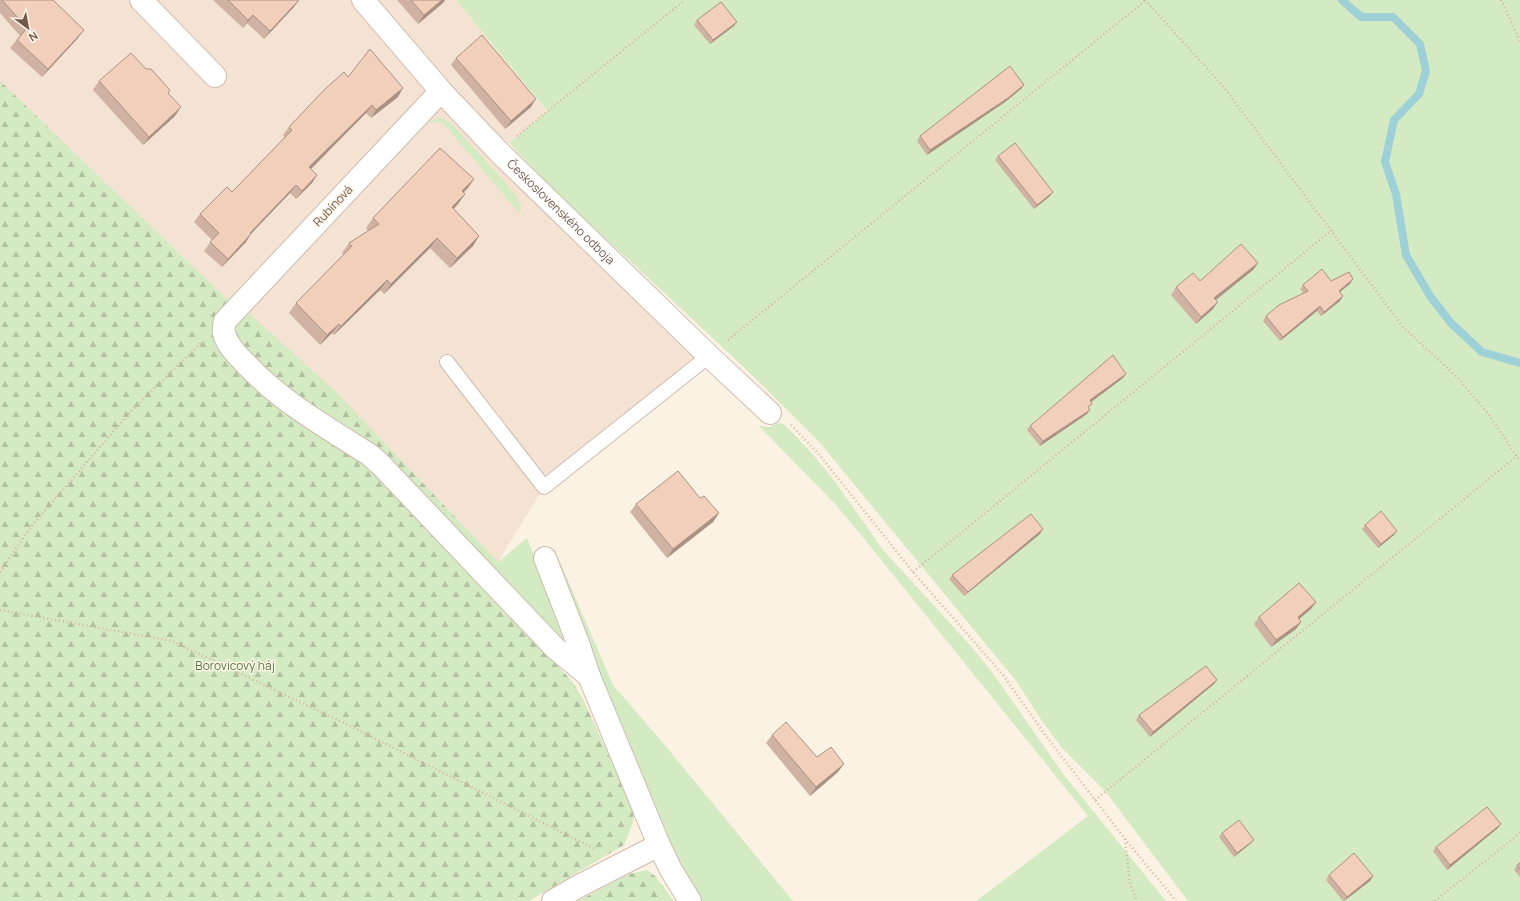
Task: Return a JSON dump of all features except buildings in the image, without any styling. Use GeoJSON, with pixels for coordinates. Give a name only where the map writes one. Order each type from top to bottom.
{"type":"FeatureCollection","features":[{"type":"Feature","properties":{"kind":"street"},"geometry":{"type":"LineString","coordinates":[[141,0],[215,76]]}},
{"type":"Feature","properties":{"kind":"street","name":"Československého odboja"},"geometry":{"type":"LineString","coordinates":[[363,0],[441,90],[498,151],[709,356],[770,413]]}},
{"type":"Feature","properties":{"kind":"street","name":"Rubínová"},"geometry":{"type":"LineString","coordinates":[[225,321],[441,90]]}},
{"type":"Feature","properties":{"kind":"street"},"geometry":{"type":"LineString","coordinates":[[225,321],[223,331],[226,339],[234,351],[258,377],[280,396],[370,455],[554,648],[589,676]]}},
{"type":"Feature","properties":{"kind":"street"},"geometry":{"type":"LineString","coordinates":[[545,558],[589,676],[659,845],[671,870],[690,901]]}},
{"type":"Feature","properties":{"kind":"street"},"geometry":{"type":"LineString","coordinates":[[553,901],[659,845]]}},
{"type":"Feature","properties":{"kind":"lane"},"geometry":{"type":"LineString","coordinates":[[447,362],[544,487],[709,356]]}},
{"type":"Feature","properties":{"kind":"path"},"geometry":{"type":"LineString","coordinates":[[498,151],[685,0]]}},
{"type":"Feature","properties":{"kind":"path"},"geometry":{"type":"LineString","coordinates":[[709,356],[1145,0],[1223,86],[1403,327],[1457,377],[1488,416],[1520,461]]}},
{"type":"Feature","properties":{"kind":"path"},"geometry":{"type":"LineString","coordinates":[[1500,0],[1520,41]]}},
{"type":"Feature","properties":{"kind":"path"},"geometry":{"type":"LineString","coordinates":[[913,572],[1332,230]]}},
{"type":"Feature","properties":{"kind":"path"},"geometry":{"type":"LineString","coordinates":[[0,572],[30,528],[131,411],[225,321]]}},
{"type":"Feature","properties":{"kind":"path"},"geometry":{"type":"LineString","coordinates":[[770,413],[792,426],[817,452],[913,572],[1003,675],[1046,736],[1125,839],[1176,901]]}},
{"type":"Feature","properties":{"kind":"path"},"geometry":{"type":"LineString","coordinates":[[1095,800],[1517,456]]}},
{"type":"Feature","properties":{"kind":"path"},"geometry":{"type":"LineString","coordinates":[[0,610],[172,641],[342,722],[624,864]]}},
{"type":"Feature","properties":{"kind":"path"},"geometry":{"type":"LineString","coordinates":[[1435,901],[1520,833]]}},
{"type":"Feature","properties":{"kind":"path"},"geometry":{"type":"LineString","coordinates":[[1125,839],[1130,884],[1137,901]]}},
{"type":"Feature","properties":{"kind":"shaded area"},"geometry":{"type":"Polygon","coordinates":[[[0,0],[456,0],[547,112],[499,150],[709,356],[544,487],[498,562],[497,573],[233,329],[240,320],[229,301],[0,81],[0,0]]]}},
{"type":"Feature","properties":{"kind":"green space"},"geometry":{"type":"Polygon","coordinates":[[[456,0],[1520,0],[1520,901],[1188,901],[1105,791],[1062,748],[1042,721],[1017,682],[820,443],[751,374],[556,192],[509,143],[547,111],[456,0]]]}},
{"type":"Feature","properties":{"kind":"green space","name":"Borovicový háj"},"geometry":{"type":"Polygon","coordinates":[[[0,81],[229,301],[214,328],[368,465],[572,681],[583,699],[632,807],[634,820],[624,845],[529,901],[0,901],[0,81]]]}},
{"type":"Feature","properties":{"kind":"green space"},"geometry":{"type":"Polygon","coordinates":[[[438,118],[444,119],[452,124],[516,195],[521,207],[520,214],[442,122],[427,123],[438,118]]]}},
{"type":"Feature","properties":{"kind":"green space"},"geometry":{"type":"Polygon","coordinates":[[[250,314],[335,391],[498,562],[497,573],[239,349],[233,329],[240,320],[250,314]]]}},
{"type":"Feature","properties":{"kind":"green space"},"geometry":{"type":"Polygon","coordinates":[[[778,423],[783,424],[794,434],[815,457],[836,483],[883,550],[970,645],[992,672],[1064,775],[1166,901],[976,901],[1088,816],[857,530],[834,503],[758,425],[768,427],[778,423]]]}},
{"type":"Feature","properties":{"kind":"green space"},"geometry":{"type":"Polygon","coordinates":[[[527,538],[570,643],[564,643],[497,573],[498,562],[527,538]]]}},
{"type":"Feature","properties":{"kind":"green space"},"geometry":{"type":"Polygon","coordinates":[[[555,550],[613,685],[664,744],[793,901],[702,901],[700,899],[666,833],[550,554],[555,550]]]}},
{"type":"Feature","properties":{"kind":"green space"},"geometry":{"type":"Polygon","coordinates":[[[647,870],[656,877],[674,901],[578,901],[629,874],[647,870]]]}},
{"type":"Feature","properties":{"kind":"waterway"},"geometry":{"type":"LineString","coordinates":[[1342,0],[1361,17],[1393,17],[1420,44],[1426,71],[1419,94],[1394,120],[1385,162],[1396,194],[1406,255],[1430,296],[1451,323],[1482,352],[1520,363]]}}]}
